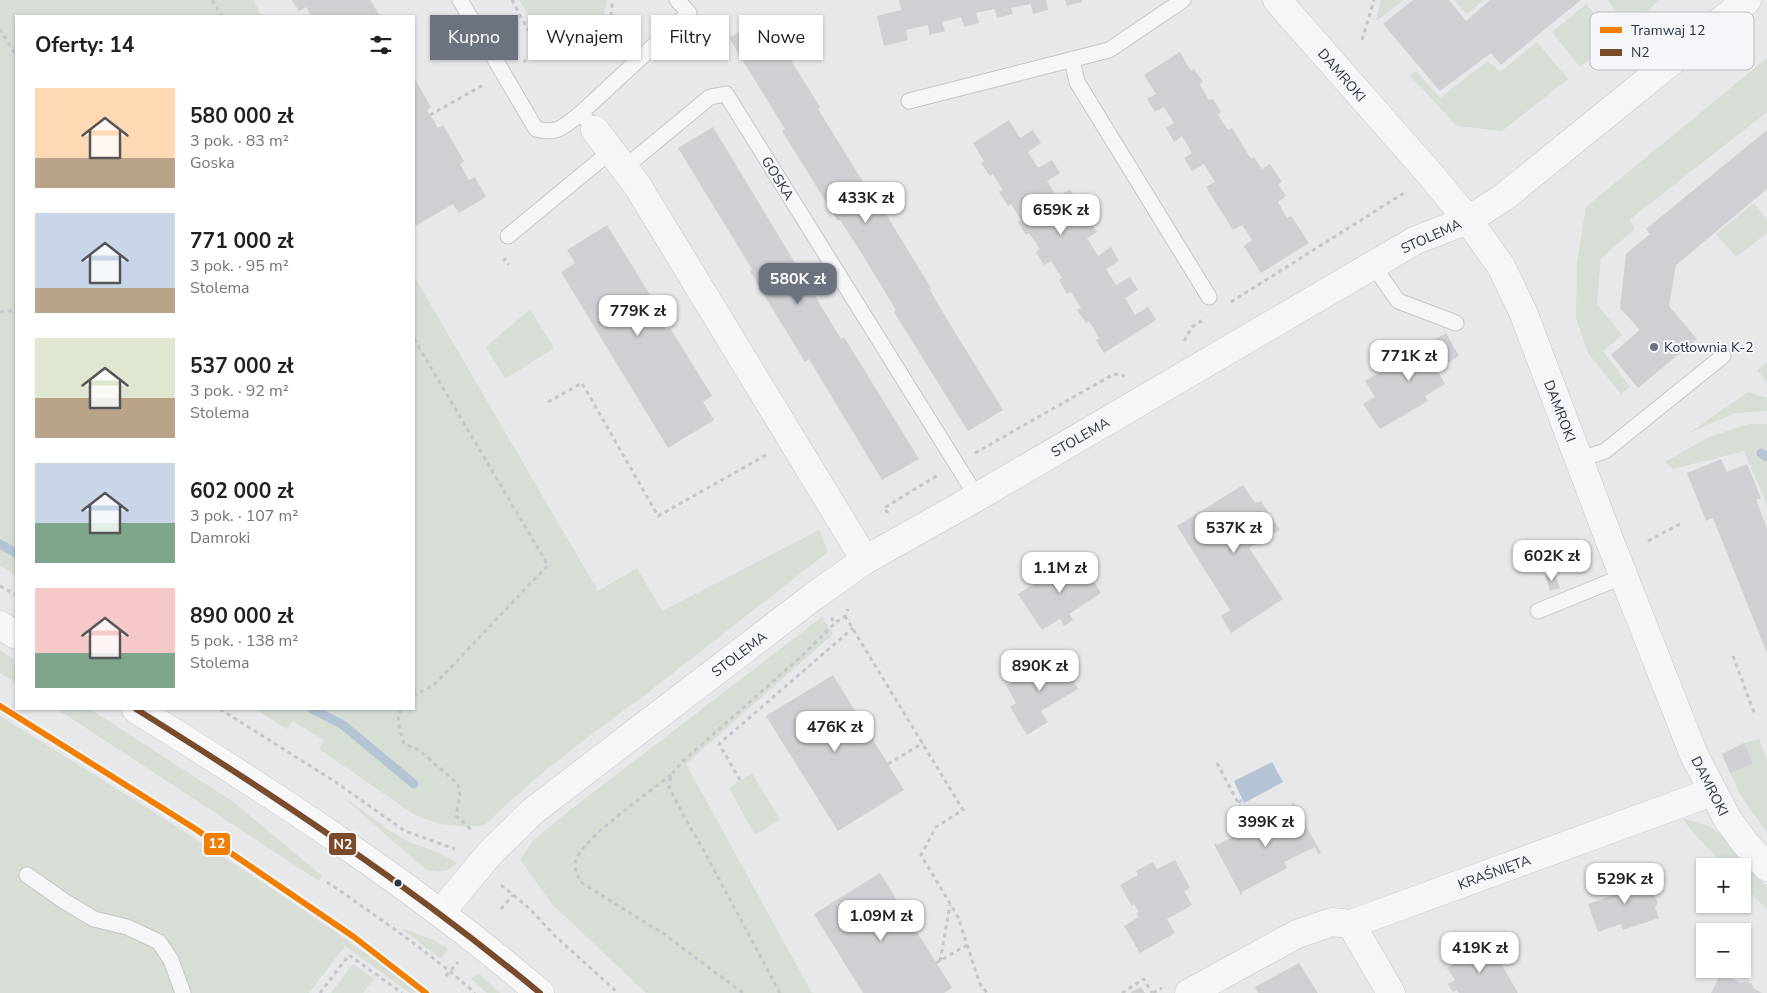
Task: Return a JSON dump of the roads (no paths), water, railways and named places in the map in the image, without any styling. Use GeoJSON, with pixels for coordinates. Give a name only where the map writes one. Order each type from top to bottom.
{"type":"FeatureCollection","features":[{"type":"Feature","properties":{"kind":"main road"},"geometry":{"type":"LineString","coordinates":[[0,625],[15,634]]}},
{"type":"Feature","properties":{"kind":"main road"},"geometry":{"type":"LineString","coordinates":[[138,710],[351,848],[441,912],[540,993]]}},
{"type":"Feature","properties":{"kind":"street","name":"DAMROKI"},"geometry":{"type":"LineString","coordinates":[[1277,0],[1468,220],[1501,266],[1523,312],[1578,460],[1694,755],[1728,820],[1745,843],[1767,867]]}},
{"type":"Feature","properties":{"kind":"street","name":"STOLEMA"},"geometry":{"type":"LineString","coordinates":[[1732,12],[1747,0]]}},
{"type":"Feature","properties":{"kind":"street","name":"STOLEMA"},"geometry":{"type":"LineString","coordinates":[[441,912],[490,853],[534,811],[814,596],[865,560],[977,497],[1416,240],[1468,220],[1524,182],[1661,70]]}},
{"type":"Feature","properties":{"kind":"street"},"geometry":{"type":"LineString","coordinates":[[603,141],[637,184],[865,560]]}},
{"type":"Feature","properties":{"kind":"street","name":"KRAŚNIĘTA"},"geometry":{"type":"LineString","coordinates":[[1351,924],[1712,792]]}},
{"type":"Feature","properties":{"kind":"street"},"geometry":{"type":"LineString","coordinates":[[1189,993],[1296,934],[1332,922],[1351,924],[1391,993]]}},
{"type":"Feature","properties":{"kind":"lane","name":"GOSKA"},"geometry":{"type":"LineString","coordinates":[[460,0],[536,128],[546,132],[561,129],[603,141],[710,97],[726,94],[977,497]]}},
{"type":"Feature","properties":{"kind":"lane","name":"GOSKA"},"geometry":{"type":"LineString","coordinates":[[603,141],[689,12],[677,0]]}},
{"type":"Feature","properties":{"kind":"lane"},"geometry":{"type":"LineString","coordinates":[[909,101],[1109,50],[1183,0]]}},
{"type":"Feature","properties":{"kind":"lane"},"geometry":{"type":"LineString","coordinates":[[1072,60],[1077,82],[1209,297]]}},
{"type":"Feature","properties":{"kind":"lane"},"geometry":{"type":"LineString","coordinates":[[508,236],[603,141]]}},
{"type":"Feature","properties":{"kind":"lane"},"geometry":{"type":"LineString","coordinates":[[1373,265],[1398,301],[1456,322]]}},
{"type":"Feature","properties":{"kind":"lane"},"geometry":{"type":"LineString","coordinates":[[1578,460],[1605,450],[1723,356]]}},
{"type":"Feature","properties":{"kind":"lane"},"geometry":{"type":"LineString","coordinates":[[1538,611],[1624,576]]}},
{"type":"Feature","properties":{"kind":"lane"},"geometry":{"type":"LineString","coordinates":[[28,874],[64,901],[94,919],[127,927],[159,942],[170,960],[183,993]]}},
{"type":"Feature","properties":{"kind":"water"},"geometry":{"type":"Polygon","coordinates":[[[1272,762],[1283,782],[1244,803],[1234,781],[1272,762]]]}},
{"type":"Feature","properties":{"kind":"waterway"},"geometry":{"type":"LineString","coordinates":[[1761,453],[1767,457]]}},
{"type":"Feature","properties":{"kind":"waterway"},"geometry":{"type":"LineString","coordinates":[[0,544],[15,552]]}},
{"type":"Feature","properties":{"kind":"waterway"},"geometry":{"type":"LineString","coordinates":[[314,710],[343,725],[414,784]]}},
{"type":"Feature","properties":{"kind":"tram line","name":"12"},"geometry":{"type":"LineString","coordinates":[[0,706],[194,828],[354,937],[426,993]]}},
{"type":"Feature","properties":{"kind":"place","name":"Kotłownia K-2"},"geometry":{"type":"Point","coordinates":[1654,347]}}]}
